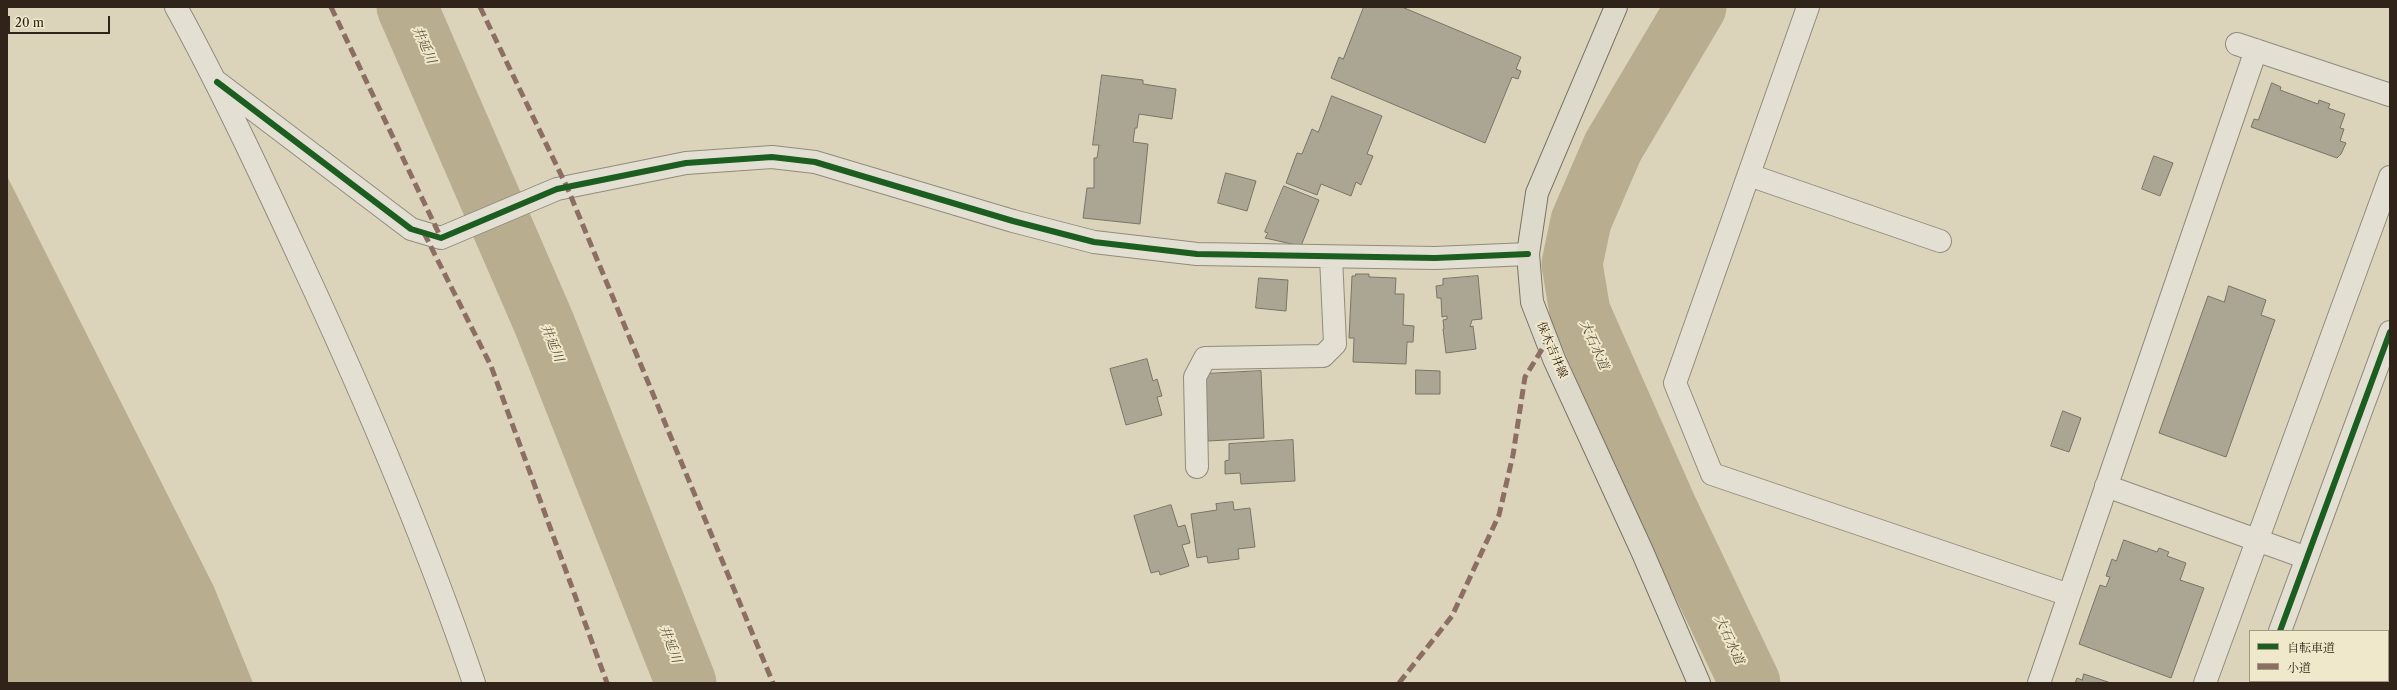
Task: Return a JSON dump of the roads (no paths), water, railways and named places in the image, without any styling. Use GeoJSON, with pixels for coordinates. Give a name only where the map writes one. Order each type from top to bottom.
{"type":"FeatureCollection","features":[{"type":"Feature","properties":{"kind":"main road","name":"保木吉井線"},"geometry":{"type":"LineString","coordinates":[[1616,7],[1537,194],[1528,254],[1532,302],[1549,347],[1642,551],[1699,683]]}},
{"type":"Feature","properties":{"kind":"street"},"geometry":{"type":"LineString","coordinates":[[176,7],[217,82],[337,338],[445,595],[474,683]]}},
{"type":"Feature","properties":{"kind":"street"},"geometry":{"type":"LineString","coordinates":[[1808,7],[1675,383],[1712,474],[2069,595]]}},
{"type":"Feature","properties":{"kind":"street"},"geometry":{"type":"LineString","coordinates":[[2039,683],[2106,486],[2246,47],[2390,95]]}},
{"type":"Feature","properties":{"kind":"street"},"geometry":{"type":"LineString","coordinates":[[217,82],[411,229],[441,238],[557,189],[686,163],[772,157],[815,162],[1013,221],[1094,242],[1197,254],[1436,258],[1528,254]]}},
{"type":"Feature","properties":{"kind":"street"},"geometry":{"type":"LineString","coordinates":[[1749,175],[1940,241]]}},
{"type":"Feature","properties":{"kind":"street"},"geometry":{"type":"LineString","coordinates":[[2205,683],[2390,177]]}},
{"type":"Feature","properties":{"kind":"street"},"geometry":{"type":"LineString","coordinates":[[1197,467],[1195,377],[1205,358],[1323,356],[1335,344],[1331,257]]}},
{"type":"Feature","properties":{"kind":"street"},"geometry":{"type":"LineString","coordinates":[[2280,630],[2390,332]]}},
{"type":"Feature","properties":{"kind":"street"},"geometry":{"type":"LineString","coordinates":[[2106,486],[2307,558]]}},
{"type":"Feature","properties":{"kind":"waterway","name":"井延川"},"geometry":{"type":"LineString","coordinates":[[407,7],[544,323],[686,683]]}},
{"type":"Feature","properties":{"kind":"waterway","name":"大石水道"},"geometry":{"type":"LineString","coordinates":[[1696,7],[1613,147],[1581,221],[1572,264],[1580,312],[1668,511],[1750,683]]}}]}
